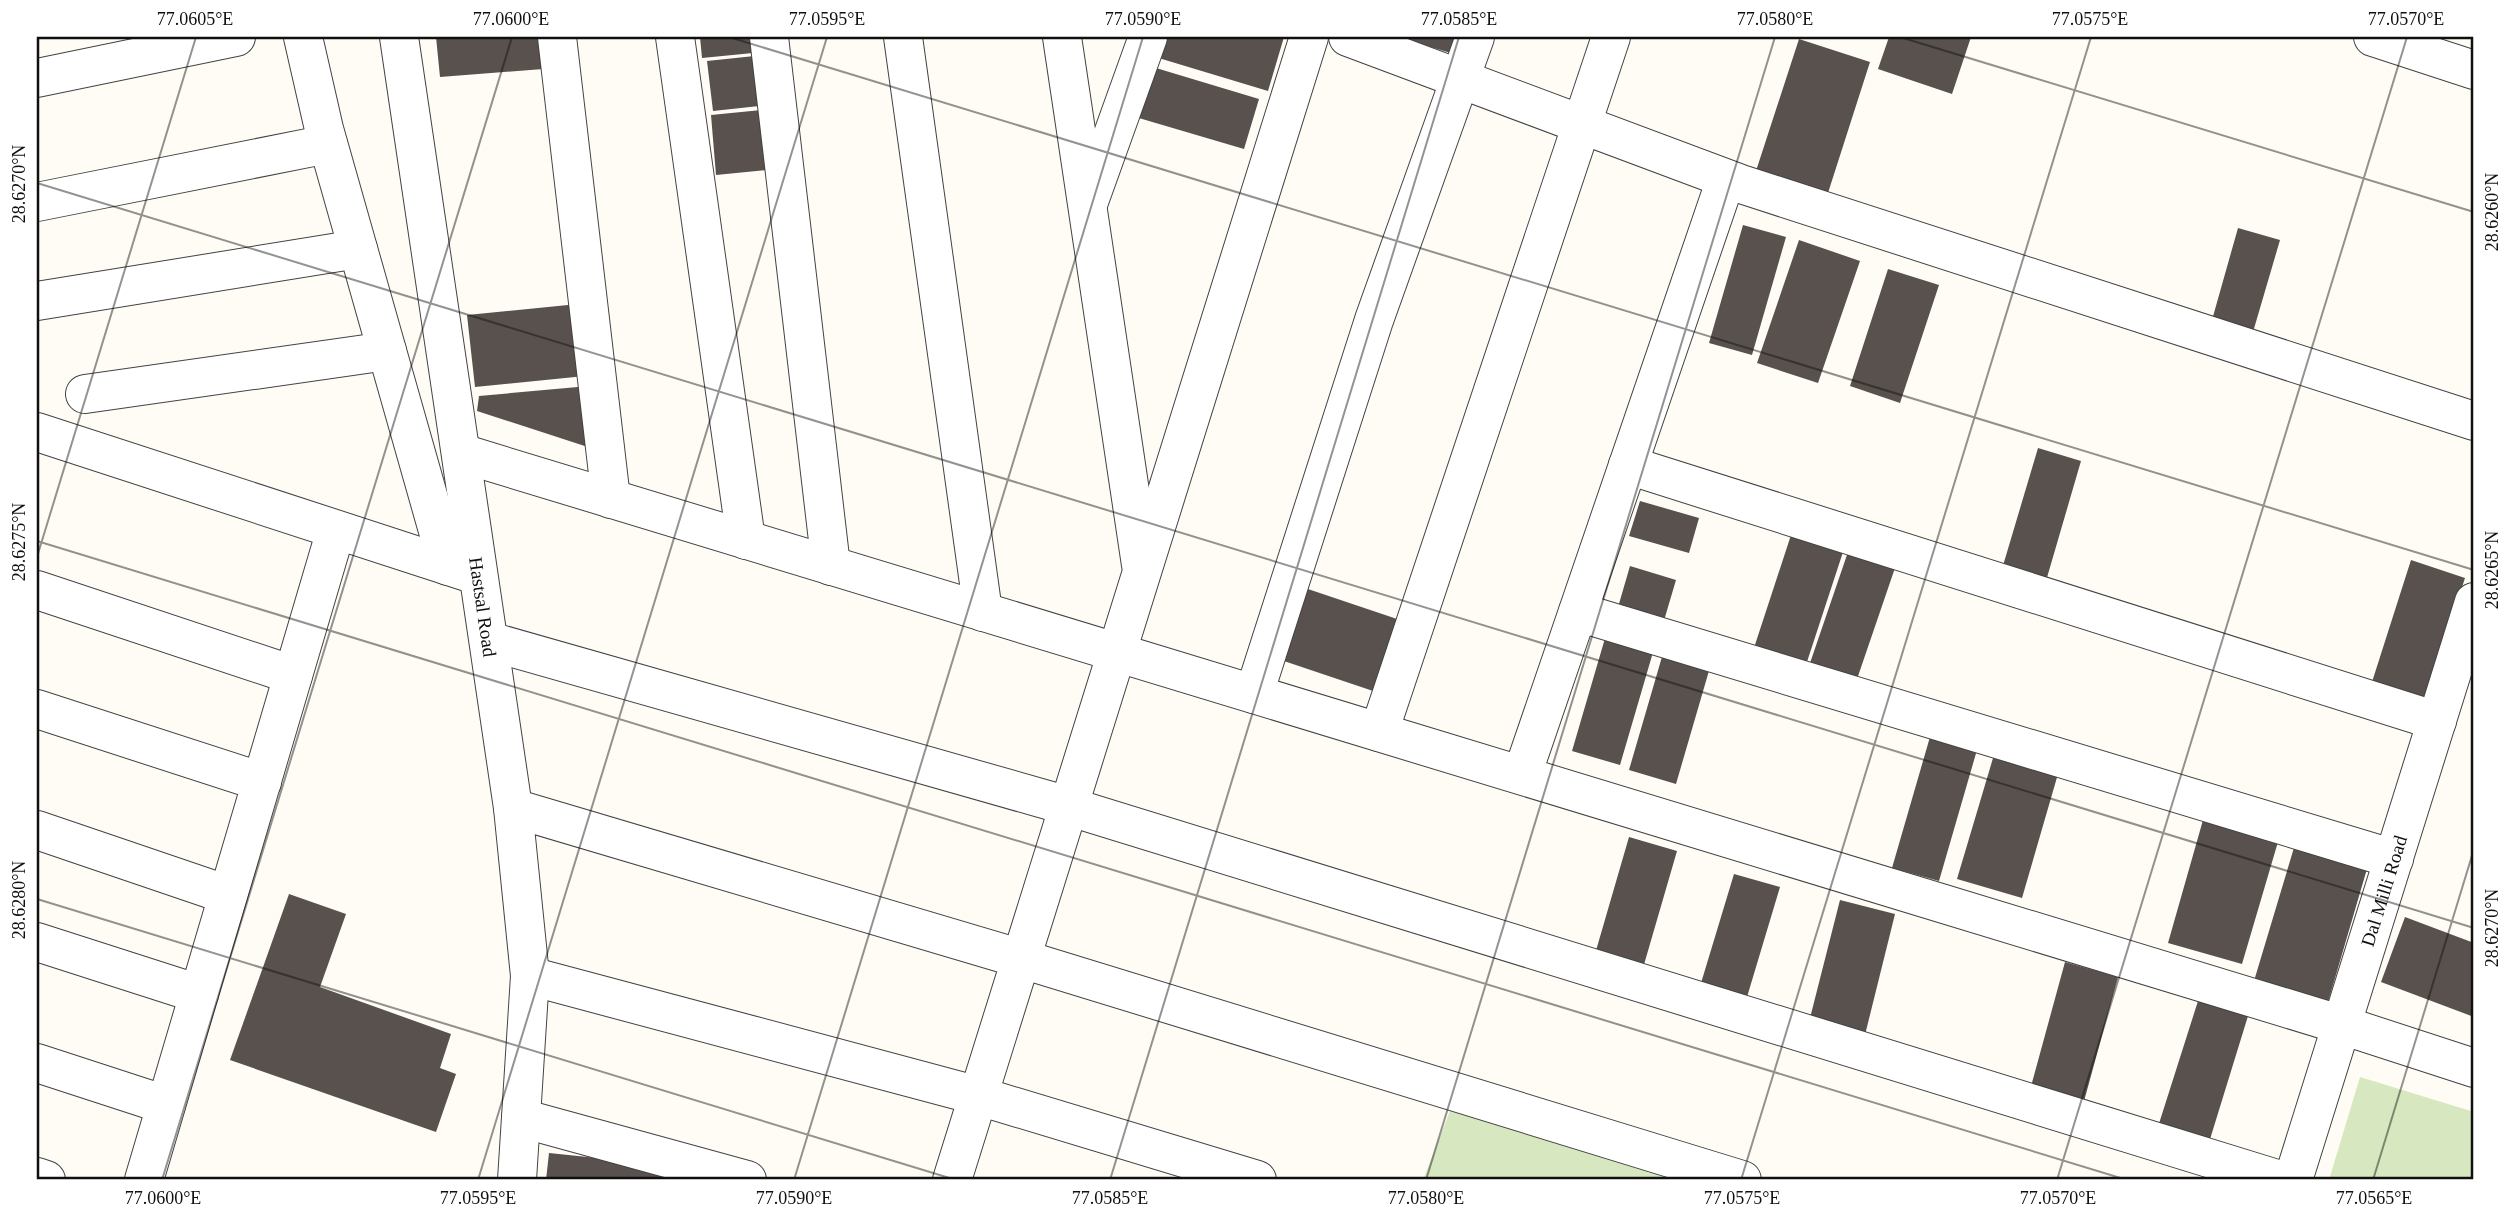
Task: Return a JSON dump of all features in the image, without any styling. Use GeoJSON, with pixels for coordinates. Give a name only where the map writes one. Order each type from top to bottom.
{"type":"FeatureCollection","features":[{"type":"Feature","properties":{"kind":"street"},"geometry":{"type":"LineString","coordinates":[[37,78],[236,37]]}},
{"type":"Feature","properties":{"kind":"street"},"geometry":{"type":"LineString","coordinates":[[303,37],[328,144],[387,351],[464,571]]}},
{"type":"Feature","properties":{"kind":"street","name":"Hastsal Road"},"geometry":{"type":"LineString","coordinates":[[399,37],[461,453],[464,571],[489,641],[513,808],[530,976],[517,1180]]}},
{"type":"Feature","properties":{"kind":"street"},"geometry":{"type":"LineString","coordinates":[[557,37],[611,499]]}},
{"type":"Feature","properties":{"kind":"street"},"geometry":{"type":"LineString","coordinates":[[675,37],[746,540]]}},
{"type":"Feature","properties":{"kind":"street"},"geometry":{"type":"LineString","coordinates":[[769,37],[831,566]]}},
{"type":"Feature","properties":{"kind":"street"},"geometry":{"type":"LineString","coordinates":[[903,37],[983,612]]}},
{"type":"Feature","properties":{"kind":"street"},"geometry":{"type":"LineString","coordinates":[[1062,37],[1142,574]]}},
{"type":"Feature","properties":{"kind":"street"},"geometry":{"type":"LineString","coordinates":[[1086,210],[1148,37]]}},
{"type":"Feature","properties":{"kind":"street"},"geometry":{"type":"LineString","coordinates":[[952,1180],[1309,37]]}},
{"type":"Feature","properties":{"kind":"street"},"geometry":{"type":"LineString","coordinates":[[1348,37],[1726,179],[2474,421]]}},
{"type":"Feature","properties":{"kind":"street"},"geometry":{"type":"LineString","coordinates":[[1254,694],[1374,320],[1475,37]]}},
{"type":"Feature","properties":{"kind":"street"},"geometry":{"type":"LineString","coordinates":[[1379,732],[1611,37]]}},
{"type":"Feature","properties":{"kind":"street"},"geometry":{"type":"LineString","coordinates":[[2373,37],[2474,70]]}},
{"type":"Feature","properties":{"kind":"street"},"geometry":{"type":"LineString","coordinates":[[37,202],[328,144]]}},
{"type":"Feature","properties":{"kind":"street"},"geometry":{"type":"LineString","coordinates":[[1521,775],[1726,179]]}},
{"type":"Feature","properties":{"kind":"street"},"geometry":{"type":"LineString","coordinates":[[37,301],[358,249]]}},
{"type":"Feature","properties":{"kind":"street"},"geometry":{"type":"LineString","coordinates":[[85,394],[387,351]]}},
{"type":"Feature","properties":{"kind":"street"},"geometry":{"type":"LineString","coordinates":[[37,432],[464,571]]}},
{"type":"Feature","properties":{"kind":"street"},"geometry":{"type":"LineString","coordinates":[[461,453],[2342,1025],[2474,1069]]}},
{"type":"Feature","properties":{"kind":"street"},"geometry":{"type":"LineString","coordinates":[[1628,466],[2437,721]]}},
{"type":"Feature","properties":{"kind":"street"},"geometry":{"type":"LineString","coordinates":[[144,1180],[336,530]]}},
{"type":"Feature","properties":{"kind":"street"},"geometry":{"type":"LineString","coordinates":[[37,590],[293,675]]}},
{"type":"Feature","properties":{"kind":"street","name":"Dal Milli Road"},"geometry":{"type":"LineString","coordinates":[[2293,1180],[2474,602]]}},
{"type":"Feature","properties":{"kind":"street"},"geometry":{"type":"LineString","coordinates":[[1578,612],[2393,859]]}},
{"type":"Feature","properties":{"kind":"street"},"geometry":{"type":"LineString","coordinates":[[489,641],[1070,807],[2280,1180]]}},
{"type":"Feature","properties":{"kind":"street"},"geometry":{"type":"LineString","coordinates":[[37,709],[262,782]]}},
{"type":"Feature","properties":{"kind":"street"},"geometry":{"type":"LineString","coordinates":[[513,808],[1022,959],[1742,1180]]}},
{"type":"Feature","properties":{"kind":"street"},"geometry":{"type":"LineString","coordinates":[[37,830],[228,895]]}},
{"type":"Feature","properties":{"kind":"street"},"geometry":{"type":"LineString","coordinates":[[37,942],[199,994]]}},
{"type":"Feature","properties":{"kind":"street"},"geometry":{"type":"LineString","coordinates":[[530,976],[979,1096],[1257,1180]]}},
{"type":"Feature","properties":{"kind":"street"},"geometry":{"type":"LineString","coordinates":[[37,1063],[166,1105]]}},
{"type":"Feature","properties":{"kind":"street"},"geometry":{"type":"LineString","coordinates":[[521,1118],[690,1172],[747,1180]]}},
{"type":"Feature","properties":{"kind":"street"},"geometry":{"type":"LineString","coordinates":[[37,1177],[46,1180]]}},
{"type":"Feature","properties":{"kind":"green space"},"geometry":{"type":"Polygon","coordinates":[[[2360,1077],[2474,1112],[2474,1180],[2329,1180],[2360,1077]]]}},
{"type":"Feature","properties":{"kind":"green space"},"geometry":{"type":"Polygon","coordinates":[[[1450,1111],[1687,1180],[1423,1180],[1450,1111]]]}},
{"type":"Feature","properties":{"kind":"building"},"geometry":{"type":"Polygon","coordinates":[[[436,37],[553,37],[556,68],[440,77],[436,37]]]}},
{"type":"Feature","properties":{"kind":"building"},"geometry":{"type":"Polygon","coordinates":[[[700,37],[761,37],[763,52],[702,58],[700,37]]]}},
{"type":"Feature","properties":{"kind":"building"},"geometry":{"type":"Polygon","coordinates":[[[1158,37],[1284,37],[1268,91],[1152,56],[1158,37]]]}},
{"type":"Feature","properties":{"kind":"building"},"geometry":{"type":"Polygon","coordinates":[[[1397,37],[1459,37],[1454,54],[1397,37]]]}},
{"type":"Feature","properties":{"kind":"building"},"geometry":{"type":"Polygon","coordinates":[[[1889,37],[1971,37],[1952,94],[1878,69],[1889,37]]]}},
{"type":"Feature","properties":{"kind":"building"},"geometry":{"type":"Polygon","coordinates":[[[1799,39],[1870,62],[1827,196],[1755,174],[1799,39]]]}},
{"type":"Feature","properties":{"kind":"building"},"geometry":{"type":"Polygon","coordinates":[[[764,55],[769,105],[713,111],[707,61],[764,55]]]}},
{"type":"Feature","properties":{"kind":"building"},"geometry":{"type":"Polygon","coordinates":[[[1146,65],[1259,99],[1244,149],[1132,116],[1146,65]]]}},
{"type":"Feature","properties":{"kind":"building"},"geometry":{"type":"Polygon","coordinates":[[[772,109],[778,169],[716,175],[711,115],[772,109]]]}},
{"type":"Feature","properties":{"kind":"building"},"geometry":{"type":"Polygon","coordinates":[[[1743,225],[1786,237],[1752,355],[1709,343],[1743,225]]]}},
{"type":"Feature","properties":{"kind":"building"},"geometry":{"type":"Polygon","coordinates":[[[2238,228],[2280,240],[2253,332],[2212,320],[2238,228]]]}},
{"type":"Feature","properties":{"kind":"building"},"geometry":{"type":"Polygon","coordinates":[[[1799,240],[1860,261],[1818,383],[1757,363],[1799,240]]]}},
{"type":"Feature","properties":{"kind":"building"},"geometry":{"type":"Polygon","coordinates":[[[1888,269],[1939,285],[1900,403],[1850,386],[1888,269]]]}},
{"type":"Feature","properties":{"kind":"building"},"geometry":{"type":"Polygon","coordinates":[[[578,304],[585,376],[475,387],[467,315],[578,304]]]}},
{"type":"Feature","properties":{"kind":"building"},"geometry":{"type":"Polygon","coordinates":[[[589,386],[597,450],[477,411],[479,396],[589,386]]]}},
{"type":"Feature","properties":{"kind":"building"},"geometry":{"type":"Polygon","coordinates":[[[2038,448],[2081,461],[2046,581],[2002,569],[2038,448]]]}},
{"type":"Feature","properties":{"kind":"building"},"geometry":{"type":"Polygon","coordinates":[[[1640,501],[1699,518],[1689,553],[1629,536],[1640,501]]]}},
{"type":"Feature","properties":{"kind":"building"},"geometry":{"type":"Polygon","coordinates":[[[1791,535],[1843,552],[1803,674],[1751,657],[1791,535]]]}},
{"type":"Feature","properties":{"kind":"building"},"geometry":{"type":"Polygon","coordinates":[[[1849,549],[1896,565],[1856,682],[1809,666],[1849,549]]]}},
{"type":"Feature","properties":{"kind":"building"},"geometry":{"type":"Polygon","coordinates":[[[2411,560],[2465,578],[2426,699],[2372,682],[2411,560]]]}},
{"type":"Feature","properties":{"kind":"building"},"geometry":{"type":"Polygon","coordinates":[[[1630,566],[1676,580],[1660,634],[1614,621],[1630,566]]]}},
{"type":"Feature","properties":{"kind":"building"},"geometry":{"type":"Polygon","coordinates":[[[1299,586],[1403,621],[1379,693],[1275,658],[1299,586]]]}},
{"type":"Feature","properties":{"kind":"building"},"geometry":{"type":"Polygon","coordinates":[[[1608,628],[1656,642],[1620,765],[1572,751],[1608,628]]]}},
{"type":"Feature","properties":{"kind":"building"},"geometry":{"type":"Polygon","coordinates":[[[1666,643],[1713,657],[1676,784],[1629,770],[1666,643]]]}},
{"type":"Feature","properties":{"kind":"building"},"geometry":{"type":"Polygon","coordinates":[[[1932,730],[1979,743],[1939,881],[1892,868],[1932,730]]]}},
{"type":"Feature","properties":{"kind":"building"},"geometry":{"type":"Polygon","coordinates":[[[1996,748],[2060,767],[2022,898],[1957,879],[1996,748]]]}},
{"type":"Feature","properties":{"kind":"building"},"geometry":{"type":"Polygon","coordinates":[[[2205,813],[2280,835],[2242,964],[2168,943],[2205,813]]]}},
{"type":"Feature","properties":{"kind":"building"},"geometry":{"type":"Polygon","coordinates":[[[1629,837],[1677,851],[1643,968],[1595,954],[1629,837]]]}},
{"type":"Feature","properties":{"kind":"building"},"geometry":{"type":"Polygon","coordinates":[[[2296,841],[2369,862],[2328,1002],[2254,981],[2296,841]]]}},
{"type":"Feature","properties":{"kind":"building"},"geometry":{"type":"Polygon","coordinates":[[[1734,874],[1780,887],[1744,1007],[1698,993],[1734,874]]]}},
{"type":"Feature","properties":{"kind":"building"},"geometry":{"type":"Polygon","coordinates":[[[289,894],[346,914],[320,987],[451,1034],[440,1068],[456,1074],[436,1132],[230,1060],[289,894]]]}},
{"type":"Feature","properties":{"kind":"building"},"geometry":{"type":"Polygon","coordinates":[[[1840,900],[1895,914],[1865,1035],[1809,1022],[1840,900]]]}},
{"type":"Feature","properties":{"kind":"building"},"geometry":{"type":"Polygon","coordinates":[[[2405,917],[2474,943],[2474,1017],[2381,982],[2405,917]]]}},
{"type":"Feature","properties":{"kind":"building"},"geometry":{"type":"Polygon","coordinates":[[[2065,962],[2118,977],[2083,1105],[2030,1090],[2065,962]]]}},
{"type":"Feature","properties":{"kind":"building"},"geometry":{"type":"Polygon","coordinates":[[[2198,1001],[2248,1016],[2207,1149],[2156,1133],[2198,1001]]]}},
{"type":"Feature","properties":{"kind":"building"},"geometry":{"type":"Polygon","coordinates":[[[549,1153],[674,1166],[673,1180],[546,1180],[549,1153]]]}}]}
